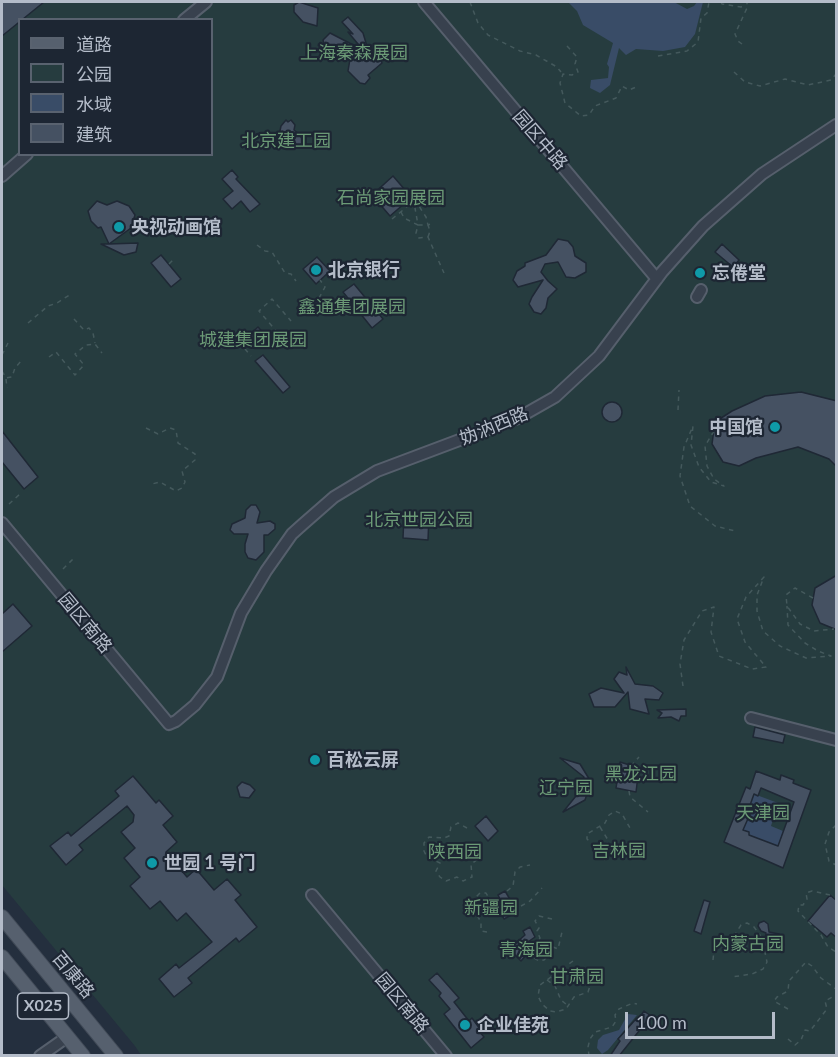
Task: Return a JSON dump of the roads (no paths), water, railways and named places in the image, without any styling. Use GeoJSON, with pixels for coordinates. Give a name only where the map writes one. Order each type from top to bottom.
{"type":"FeatureCollection","features":[{"type":"Feature","properties":{"kind":"main road","name":"百康路"},"geometry":{"type":"LineString","coordinates":[[2,917],[116,1056]]}},
{"type":"Feature","properties":{"kind":"main road","name":"X025"},"geometry":{"type":"LineString","coordinates":[[2,957],[83,1056]]}},
{"type":"Feature","properties":{"kind":"street"},"geometry":{"type":"LineString","coordinates":[[186,18],[206,2]]}},
{"type":"Feature","properties":{"kind":"street","name":"园区中路"},"geometry":{"type":"LineString","coordinates":[[424,2],[657,279]]}},
{"type":"Feature","properties":{"kind":"street","name":"妫汭西路"},"geometry":{"type":"LineString","coordinates":[[169,724],[184,715],[206,693],[217,677],[241,613],[266,571],[292,534],[302,525],[334,497],[376,471],[518,418],[555,397],[599,356],[657,279],[703,226],[762,174],[837,125]]}},
{"type":"Feature","properties":{"kind":"street"},"geometry":{"type":"LineString","coordinates":[[2,174],[24,156]]}},
{"type":"Feature","properties":{"kind":"street","name":"园区南路"},"geometry":{"type":"LineString","coordinates":[[2,523],[169,724]]}},
{"type":"Feature","properties":{"kind":"street"},"geometry":{"type":"LineString","coordinates":[[752,718],[837,740]]}},
{"type":"Feature","properties":{"kind":"street","name":"园区南路"},"geometry":{"type":"LineString","coordinates":[[312,895],[446,1056]]}},
{"type":"Feature","properties":{"kind":"street"},"geometry":{"type":"LineString","coordinates":[[40,1056],[67,1037]]}},
{"type":"Feature","properties":{"kind":"water"},"geometry":{"type":"Polygon","coordinates":[[[568,2],[674,2],[687,9],[697,2],[703,2],[695,34],[685,47],[663,51],[636,49],[626,55],[619,48],[610,85],[600,93],[590,88],[591,80],[608,78],[607,64],[613,43],[583,25],[577,11],[568,2]]]}},
{"type":"Feature","properties":{"kind":"water"},"geometry":{"type":"Polygon","coordinates":[[[754,794],[778,803],[771,826],[783,831],[778,846],[749,835],[749,832],[740,829],[754,794]]]}},
{"type":"Feature","properties":{"kind":"water"},"geometry":{"type":"Polygon","coordinates":[[[628,1014],[637,1015],[602,1054],[597,1048],[598,1040],[603,1035],[619,1030],[628,1014]]]}},
{"type":"Feature","properties":{"kind":"place","name":"央视动画馆"},"geometry":{"type":"Point","coordinates":[119,227]}},
{"type":"Feature","properties":{"kind":"place","name":"北京银行"},"geometry":{"type":"Point","coordinates":[316,270]}},
{"type":"Feature","properties":{"kind":"place","name":"忘倦堂"},"geometry":{"type":"Point","coordinates":[700,273]}},
{"type":"Feature","properties":{"kind":"place","name":"中国馆"},"geometry":{"type":"Point","coordinates":[775,427]}},
{"type":"Feature","properties":{"kind":"place","name":"百松云屏"},"geometry":{"type":"Point","coordinates":[315,760]}},
{"type":"Feature","properties":{"kind":"place","name":"世园 1 号门"},"geometry":{"type":"Point","coordinates":[152,863]}},
{"type":"Feature","properties":{"kind":"place","name":"企业佳苑"},"geometry":{"type":"Point","coordinates":[465,1025]}},
{"type":"Feature","properties":{"kind":"park label","name":"上海秦森展园"},"geometry":{"type":"Point","coordinates":[354,53]}},
{"type":"Feature","properties":{"kind":"park label","name":"北京建工园"},"geometry":{"type":"Point","coordinates":[286,141]}},
{"type":"Feature","properties":{"kind":"park label","name":"石尚家园展园"},"geometry":{"type":"Point","coordinates":[391,198]}},
{"type":"Feature","properties":{"kind":"park label","name":"鑫通集团展园"},"geometry":{"type":"Point","coordinates":[352,307]}},
{"type":"Feature","properties":{"kind":"park label","name":"城建集团展园"},"geometry":{"type":"Point","coordinates":[253,340]}},
{"type":"Feature","properties":{"kind":"park label","name":"北京世园公园"},"geometry":{"type":"Point","coordinates":[419,520]}},
{"type":"Feature","properties":{"kind":"park label","name":"黑龙江园"},"geometry":{"type":"Point","coordinates":[641,774]}},
{"type":"Feature","properties":{"kind":"park label","name":"辽宁园"},"geometry":{"type":"Point","coordinates":[566,788]}},
{"type":"Feature","properties":{"kind":"park label","name":"天津园"},"geometry":{"type":"Point","coordinates":[763,813]}},
{"type":"Feature","properties":{"kind":"park label","name":"吉林园"},"geometry":{"type":"Point","coordinates":[619,851]}},
{"type":"Feature","properties":{"kind":"park label","name":"陕西园"},"geometry":{"type":"Point","coordinates":[455,852]}},
{"type":"Feature","properties":{"kind":"park label","name":"新疆园"},"geometry":{"type":"Point","coordinates":[491,908]}},
{"type":"Feature","properties":{"kind":"park label","name":"内蒙古园"},"geometry":{"type":"Point","coordinates":[748,944]}},
{"type":"Feature","properties":{"kind":"park label","name":"青海园"},"geometry":{"type":"Point","coordinates":[526,950]}},
{"type":"Feature","properties":{"kind":"park label","name":"甘肃园"},"geometry":{"type":"Point","coordinates":[577,977]}}]}
